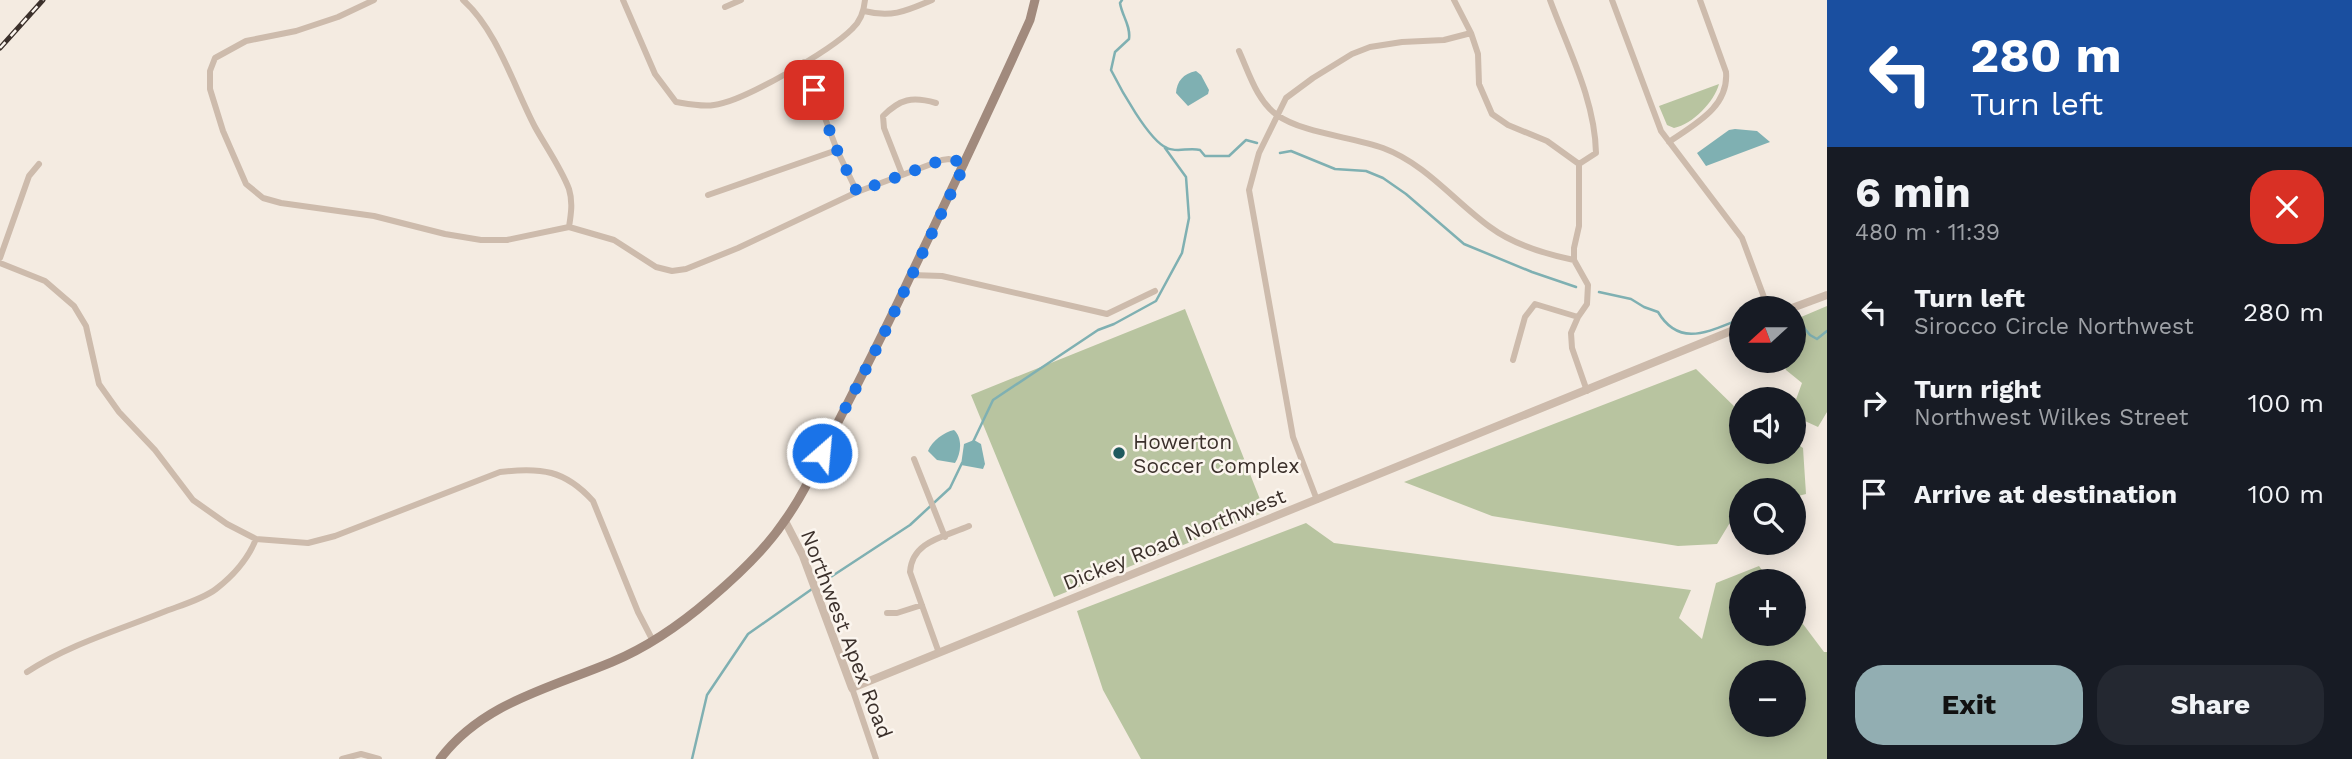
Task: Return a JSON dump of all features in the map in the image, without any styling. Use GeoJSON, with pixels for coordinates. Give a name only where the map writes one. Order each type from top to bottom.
{"type":"FeatureCollection","features":[{"type":"Feature","properties":{"kind":"main road"},"geometry":{"type":"LineString","coordinates":[[440,759],[472,724],[497,709],[611,662],[653,641],[691,615],[721,590],[785,521],[798,501],[881,340],[965,164],[1030,20],[1035,0]]}},
{"type":"Feature","properties":{"kind":"street"},"geometry":{"type":"LineString","coordinates":[[374,0],[338,17],[296,31],[246,41],[215,58],[210,71],[210,89],[223,131],[246,184],[263,198],[374,216],[444,234],[481,240],[507,240],[569,227],[614,240],[656,267],[672,271],[685,269],[738,248],[857,192],[902,174],[942,160],[965,164]]}},
{"type":"Feature","properties":{"kind":"street"},"geometry":{"type":"LineString","coordinates":[[463,0],[488,33],[569,189],[572,209],[569,227]]}},
{"type":"Feature","properties":{"kind":"street"},"geometry":{"type":"LineString","coordinates":[[623,0],[656,74],[676,102],[714,106],[766,85],[854,28],[864,11],[865,0]]}},
{"type":"Feature","properties":{"kind":"street"},"geometry":{"type":"LineString","coordinates":[[725,7],[741,0]]}},
{"type":"Feature","properties":{"kind":"street"},"geometry":{"type":"LineString","coordinates":[[864,11],[884,16],[932,0]]}},
{"type":"Feature","properties":{"kind":"street"},"geometry":{"type":"LineString","coordinates":[[1454,0],[1471,33],[1478,54],[1479,84],[1492,114],[1508,125],[1548,141],[1579,164]]}},
{"type":"Feature","properties":{"kind":"street"},"geometry":{"type":"LineString","coordinates":[[1550,0],[1590,108],[1596,141],[1596,153],[1579,164]]}},
{"type":"Feature","properties":{"kind":"street"},"geometry":{"type":"LineString","coordinates":[[1612,0],[1658,124],[1742,238],[1764,296]]}},
{"type":"Feature","properties":{"kind":"street"},"geometry":{"type":"LineString","coordinates":[[1669,142],[1713,110],[1723,97],[1727,83],[1726,72],[1700,0]]}},
{"type":"Feature","properties":{"kind":"street"},"geometry":{"type":"LineString","coordinates":[[1317,500],[1293,437],[1249,190],[1259,153],[1286,98],[1330,66],[1370,47],[1444,40],[1471,33]]}},
{"type":"Feature","properties":{"kind":"street"},"geometry":{"type":"LineString","coordinates":[[1239,51],[1254,86],[1278,116],[1318,131],[1383,148],[1406,159],[1434,179],[1491,228],[1536,251],[1574,260]]}},
{"type":"Feature","properties":{"kind":"street"},"geometry":{"type":"LineString","coordinates":[[804,62],[837,150],[857,192]]}},
{"type":"Feature","properties":{"kind":"street"},"geometry":{"type":"LineString","coordinates":[[902,174],[884,128],[883,116],[891,108],[918,98],[936,103]]}},
{"type":"Feature","properties":{"kind":"street"},"geometry":{"type":"LineString","coordinates":[[708,195],[837,150]]}},
{"type":"Feature","properties":{"kind":"street"},"geometry":{"type":"LineString","coordinates":[[39,164],[29,177],[0,260],[45,281],[75,306],[86,326],[93,348],[99,384],[193,500],[227,524],[256,539],[308,542],[335,536],[500,472],[545,470],[569,478],[593,501],[638,612],[653,641]]}},
{"type":"Feature","properties":{"kind":"street"},"geometry":{"type":"LineString","coordinates":[[1579,164],[1579,226],[1574,260],[1588,285],[1587,304],[1571,333],[1572,348],[1587,391]]}},
{"type":"Feature","properties":{"kind":"street"},"geometry":{"type":"LineString","coordinates":[[911,275],[942,276],[1107,314],[1155,291]]}},
{"type":"Feature","properties":{"kind":"street"},"geometry":{"type":"LineString","coordinates":[[1806,303],[1827,295]]}},
{"type":"Feature","properties":{"kind":"street"},"geometry":{"type":"LineString","coordinates":[[1513,360],[1525,317],[1535,304],[1578,317]]}},
{"type":"Feature","properties":{"kind":"street","name":"Dickey Road Northwest"},"geometry":{"type":"LineString","coordinates":[[852,688],[1729,332]]}},
{"type":"Feature","properties":{"kind":"street"},"geometry":{"type":"LineString","coordinates":[[914,459],[945,537]]}},
{"type":"Feature","properties":{"kind":"street","name":"Northwest Apex Road"},"geometry":{"type":"LineString","coordinates":[[785,521],[803,556],[876,759]]}},
{"type":"Feature","properties":{"kind":"street"},"geometry":{"type":"LineString","coordinates":[[939,653],[910,572],[911,559],[922,546],[969,526]]}},
{"type":"Feature","properties":{"kind":"street"},"geometry":{"type":"LineString","coordinates":[[27,672],[50,657],[75,646],[134,625],[214,590],[250,556],[256,539]]}},
{"type":"Feature","properties":{"kind":"street"},"geometry":{"type":"LineString","coordinates":[[887,613],[897,613],[922,604]]}},
{"type":"Feature","properties":{"kind":"street"},"geometry":{"type":"LineString","coordinates":[[342,759],[361,754],[379,759]]}},
{"type":"Feature","properties":{"kind":"green space"},"geometry":{"type":"Polygon","coordinates":[[[1719,84],[1713,98],[1695,117],[1674,128],[1667,125],[1659,106],[1719,84]]]}},
{"type":"Feature","properties":{"kind":"green space"},"geometry":{"type":"Polygon","coordinates":[[[1827,306],[1827,412],[1818,427],[1806,422],[1806,387],[1801,387],[1802,383],[1790,373],[1806,373],[1806,315],[1827,306]]]}},
{"type":"Feature","properties":{"kind":"green space","name":"Howerton Soccer Complex"},"geometry":{"type":"Polygon","coordinates":[[[1185,309],[1265,512],[1054,597],[971,395],[1185,309]]]}},
{"type":"Feature","properties":{"kind":"green space"},"geometry":{"type":"Polygon","coordinates":[[[1696,369],[1729,401],[1729,464],[1804,464],[1805,478],[1729,478],[1729,524],[1717,544],[1678,546],[1492,516],[1404,482],[1696,369]]]}},
{"type":"Feature","properties":{"kind":"green space"},"geometry":{"type":"Polygon","coordinates":[[[1306,523],[1334,543],[1691,590],[1679,618],[1702,639],[1716,583],[1729,578],[1729,646],[1806,646],[1806,628],[1824,652],[1827,652],[1827,759],[1141,759],[1103,690],[1077,611],[1306,523]]]}},
{"type":"Feature","properties":{"kind":"water"},"geometry":{"type":"Polygon","coordinates":[[[1196,71],[1209,90],[1208,94],[1188,106],[1176,93],[1184,76],[1196,71]]]}},
{"type":"Feature","properties":{"kind":"water"},"geometry":{"type":"Polygon","coordinates":[[[1729,130],[1757,131],[1770,142],[1706,166],[1697,153],[1729,130]]]}},
{"type":"Feature","properties":{"kind":"water"},"geometry":{"type":"Polygon","coordinates":[[[954,430],[959,437],[960,446],[955,463],[937,460],[928,451],[930,447],[946,433],[954,430]]]}},
{"type":"Feature","properties":{"kind":"water"},"geometry":{"type":"Polygon","coordinates":[[[974,440],[981,444],[985,464],[983,469],[961,465],[964,444],[974,440]]]}},
{"type":"Feature","properties":{"kind":"waterway"},"geometry":{"type":"LineString","coordinates":[[1122,0],[1120,3],[1129,30],[1129,39],[1115,52],[1111,70],[1152,135],[1167,148],[1200,150],[1205,156],[1229,156],[1246,140],[1257,143]]}},
{"type":"Feature","properties":{"kind":"waterway"},"geometry":{"type":"LineString","coordinates":[[973,442],[993,400],[1098,330],[1156,301],[1182,253],[1189,218],[1186,177],[1165,148]]}},
{"type":"Feature","properties":{"kind":"waterway"},"geometry":{"type":"LineString","coordinates":[[1280,153],[1291,151],[1335,169],[1366,171],[1383,178],[1406,194],[1464,244],[1576,287]]}},
{"type":"Feature","properties":{"kind":"waterway"},"geometry":{"type":"LineString","coordinates":[[1599,292],[1631,299],[1658,312],[1676,330],[1686,333],[1696,334],[1729,323]]}},
{"type":"Feature","properties":{"kind":"waterway"},"geometry":{"type":"LineString","coordinates":[[1806,330],[1817,339],[1827,331]]}},
{"type":"Feature","properties":{"kind":"waterway"},"geometry":{"type":"LineString","coordinates":[[817,586],[910,525],[950,488],[962,463]]}},
{"type":"Feature","properties":{"kind":"waterway"},"geometry":{"type":"LineString","coordinates":[[692,759],[707,695],[748,634],[812,589]]}},
{"type":"Feature","properties":{"kind":"railway"},"geometry":{"type":"LineString","coordinates":[[0,48],[43,0]]}},
{"type":"Feature","properties":{"kind":"place","name":"Howerton Soccer Complex"},"geometry":{"type":"Point","coordinates":[1119,453]}},
{"type":"Feature","properties":{"kind":"route"},"geometry":{"type":"LineString","coordinates":[[814,90],[837,150],[857,192],[942,160],[949,159],[965,164],[881,340],[822,453]]}}]}
